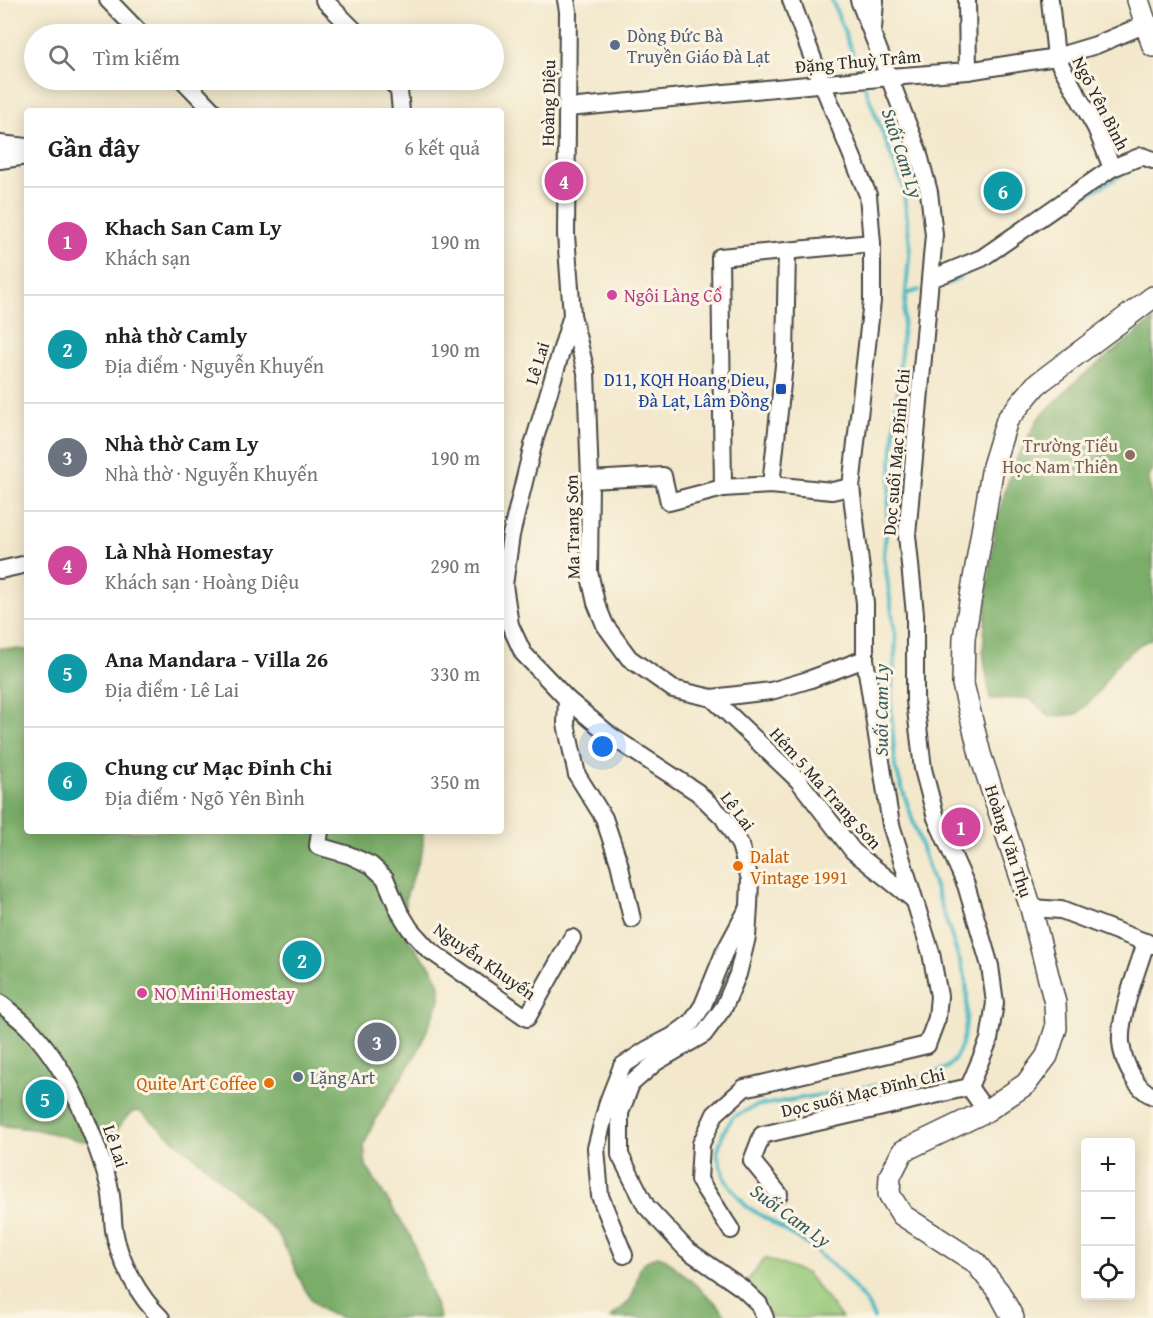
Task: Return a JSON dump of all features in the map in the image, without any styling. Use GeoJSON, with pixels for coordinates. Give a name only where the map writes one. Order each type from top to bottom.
{"type":"FeatureCollection","features":[{"type":"Feature","properties":{"kind":"main road"},"geometry":{"type":"LineString","coordinates":[[1138,0],[1149,24],[1153,46]]}},
{"type":"Feature","properties":{"kind":"main road","name":"Hoàng Văn Thụ"},"geometry":{"type":"LineString","coordinates":[[1013,1318],[999,1292],[975,1262],[902,1215],[889,1194],[890,1176],[903,1150],[986,1112],[1026,1084],[1047,1056],[1056,1028],[1055,1003],[1031,908],[980,754],[963,684],[964,638],[993,466],[1007,420],[1036,385],[1153,297]]}},
{"type":"Feature","properties":{"kind":"street"},"geometry":{"type":"LineString","coordinates":[[108,0],[131,24]]}},
{"type":"Feature","properties":{"kind":"street"},"geometry":{"type":"LineString","coordinates":[[324,0],[348,24]]}},
{"type":"Feature","properties":{"kind":"street","name":"Hoàng Diệu"},"geometry":{"type":"LineString","coordinates":[[566,0],[568,11],[566,235],[572,315]]}},
{"type":"Feature","properties":{"kind":"street"},"geometry":{"type":"LineString","coordinates":[[731,1230],[699,1180],[701,1144],[715,1114],[744,1088],[927,1045],[937,1018],[939,996],[931,952],[891,825],[865,659],[865,603],[851,487],[872,301],[872,243],[868,195],[822,84],[791,0]]}},
{"type":"Feature","properties":{"kind":"street","name":"Dọc suối Mạc Đĩnh Chi"},"geometry":{"type":"LineString","coordinates":[[779,1194],[752,1161],[762,1135],[969,1087],[989,1040],[995,1003],[990,966],[966,885],[936,818],[923,769],[915,701],[915,614],[907,535],[934,235],[929,192],[918,151],[873,30],[859,0]]}},
{"type":"Feature","properties":{"kind":"street"},"geometry":{"type":"LineString","coordinates":[[873,30],[875,0]]}},
{"type":"Feature","properties":{"kind":"street"},"geometry":{"type":"LineString","coordinates":[[967,0],[968,71]]}},
{"type":"Feature","properties":{"kind":"street"},"geometry":{"type":"LineString","coordinates":[[1050,0],[1056,57]]}},
{"type":"Feature","properties":{"kind":"street","name":"Đặng Thuỳ Trâm"},"geometry":{"type":"LineString","coordinates":[[568,108],[890,76],[968,71],[1056,57],[1096,45],[1149,24]]}},
{"type":"Feature","properties":{"kind":"street","name":"Ngõ Yên Bình"},"geometry":{"type":"LineString","coordinates":[[931,279],[982,258],[1112,168],[1096,128],[1056,57]]}},
{"type":"Feature","properties":{"kind":"street"},"geometry":{"type":"LineString","coordinates":[[193,90],[210,108]]}},
{"type":"Feature","properties":{"kind":"street"},"geometry":{"type":"LineString","coordinates":[[398,90],[401,108]]}},
{"type":"Feature","properties":{"kind":"street"},"geometry":{"type":"LineString","coordinates":[[0,144],[24,147]]}},
{"type":"Feature","properties":{"kind":"street"},"geometry":{"type":"LineString","coordinates":[[0,160],[24,156]]}},
{"type":"Feature","properties":{"kind":"street"},"geometry":{"type":"LineString","coordinates":[[1112,168],[1147,158]]}},
{"type":"Feature","properties":{"kind":"street"},"geometry":{"type":"LineString","coordinates":[[723,488],[720,257],[872,243]]}},
{"type":"Feature","properties":{"kind":"street"},"geometry":{"type":"LineString","coordinates":[[771,485],[784,356],[787,251]]}},
{"type":"Feature","properties":{"kind":"street","name":"Ma Trang Sơn"},"geometry":{"type":"LineString","coordinates":[[572,315],[586,372],[590,480],[589,572],[596,603],[606,626],[629,658],[673,689],[712,698],[771,691],[865,659]]}},
{"type":"Feature","properties":{"kind":"street","name":"Lê Lai"},"geometry":{"type":"LineString","coordinates":[[572,315],[533,445],[511,535],[504,585],[510,626],[523,653],[567,699],[611,736],[697,792],[723,817],[740,845],[750,879],[747,936],[738,974],[724,1007],[704,1034],[656,1062],[631,1084],[620,1113],[620,1155],[646,1206],[686,1249],[742,1288],[759,1304],[765,1318]]}},
{"type":"Feature","properties":{"kind":"street"},"geometry":{"type":"LineString","coordinates":[[590,480],[663,476],[669,502],[723,488],[771,485],[832,490],[851,487]]}},
{"type":"Feature","properties":{"kind":"street"},"geometry":{"type":"LineString","coordinates":[[0,570],[24,565]]}},
{"type":"Feature","properties":{"kind":"street","name":"Hẻm 5 Ma Trang Sơn"},"geometry":{"type":"LineString","coordinates":[[712,698],[798,780],[853,851],[915,900]]}},
{"type":"Feature","properties":{"kind":"street"},"geometry":{"type":"LineString","coordinates":[[567,699],[566,724],[577,775],[604,818],[619,862],[632,919]]}},
{"type":"Feature","properties":{"kind":"street","name":"Nguyễn Khuyến"},"geometry":{"type":"LineString","coordinates":[[320,834],[318,846],[349,855],[371,865],[385,878],[399,911],[410,929],[428,949],[527,1018],[572,938]]}},
{"type":"Feature","properties":{"kind":"street"},"geometry":{"type":"LineString","coordinates":[[624,1256],[600,1196],[596,1148],[608,1102],[622,1066],[692,1022],[703,1005],[724,954],[749,906]]}},
{"type":"Feature","properties":{"kind":"street"},"geometry":{"type":"LineString","coordinates":[[1031,908],[1061,910],[1149,944],[1122,1022],[1121,1043],[1127,1067],[1135,1081],[1145,1092],[1153,1096]]}},
{"type":"Feature","properties":{"kind":"street","name":"Lê Lai"},"geometry":{"type":"LineString","coordinates":[[0,1003],[29,1028],[52,1058],[72,1090],[92,1131],[110,1188],[118,1249],[135,1283],[161,1318]]}},
{"type":"Feature","properties":{"kind":"street"},"geometry":{"type":"LineString","coordinates":[[969,1087],[986,1112]]}},
{"type":"Feature","properties":{"kind":"green space"},"geometry":{"type":"Polygon","coordinates":[[[1153,320],[1153,470],[1149,476],[1153,514],[1153,638],[1139,645],[1114,667],[1098,693],[1077,714],[1051,717],[1029,698],[990,699],[983,651],[987,596],[996,522],[1013,465],[1038,419],[1075,382],[1153,320]]]}},
{"type":"Feature","properties":{"kind":"green space"},"geometry":{"type":"Polygon","coordinates":[[[0,648],[24,650],[24,834],[423,834],[423,850],[407,893],[403,919],[408,939],[433,970],[440,986],[440,1000],[418,1051],[375,1120],[364,1145],[366,1166],[411,1237],[440,1318],[345,1318],[330,1314],[319,1307],[302,1284],[276,1232],[203,1164],[139,1111],[128,1115],[110,1138],[96,1141],[79,1140],[38,1130],[0,1125],[0,648]]]}},
{"type":"Feature","properties":{"kind":"green space"},"geometry":{"type":"Polygon","coordinates":[[[658,1256],[666,1259],[714,1301],[728,1318],[610,1318],[631,1298],[641,1266],[658,1256]]]}},
{"type":"Feature","properties":{"kind":"green space"},"geometry":{"type":"Polygon","coordinates":[[[765,1258],[807,1274],[842,1318],[773,1318],[745,1284],[765,1258]]]}},
{"type":"Feature","properties":{"kind":"waterway","name":"Suối Cam Ly"},"geometry":{"type":"LineString","coordinates":[[832,0],[861,75]]}},
{"type":"Feature","properties":{"kind":"waterway","name":"Suối Cam Ly"},"geometry":{"type":"LineString","coordinates":[[864,85],[903,186],[910,244],[884,556],[896,641],[891,703],[895,767],[966,980],[966,1024],[961,1047],[945,1069],[924,1077],[756,1106],[733,1117],[723,1133],[717,1153],[726,1181],[746,1206],[807,1244],[841,1272],[866,1302],[874,1318]]}},
{"type":"Feature","properties":{"kind":"waterway"},"geometry":{"type":"LineString","coordinates":[[1087,195],[1135,167]]}},
{"type":"Feature","properties":{"kind":"waterway"},"geometry":{"type":"LineString","coordinates":[[947,284],[968,272]]}},
{"type":"Feature","properties":{"kind":"waterway"},"geometry":{"type":"LineString","coordinates":[[906,294],[919,290]]}},
{"type":"Feature","properties":{"kind":"place","name":"Dòng Đức Bà Truyền Giáo Đà Lạt"},"geometry":{"type":"Point","coordinates":[615,45]}},
{"type":"Feature","properties":{"kind":"place","name":"Là Nhà Homestay"},"geometry":{"type":"Point","coordinates":[564,181]}},
{"type":"Feature","properties":{"kind":"place","name":"Chung cư Mạc Đỉnh Chi"},"geometry":{"type":"Point","coordinates":[1003,191]}},
{"type":"Feature","properties":{"kind":"place","name":"Ngôi Làng Cổ"},"geometry":{"type":"Point","coordinates":[612,295]}},
{"type":"Feature","properties":{"kind":"place","name":"D11, KQH Hoang Dieu, Đà Lạt, Lâm Đồng"},"geometry":{"type":"Point","coordinates":[781,389]}},
{"type":"Feature","properties":{"kind":"place","name":"Trường Tiểu Học Nam Thiên"},"geometry":{"type":"Point","coordinates":[1130,455]}},
{"type":"Feature","properties":{"kind":"place","name":"Khach San Cam Ly"},"geometry":{"type":"Point","coordinates":[961,827]}},
{"type":"Feature","properties":{"kind":"place","name":"Dalat Vintage 1991"},"geometry":{"type":"Point","coordinates":[738,866]}},
{"type":"Feature","properties":{"kind":"place","name":"nhà thờ Camly"},"geometry":{"type":"Point","coordinates":[302,960]}},
{"type":"Feature","properties":{"kind":"place","name":"NO Mini Homestay"},"geometry":{"type":"Point","coordinates":[142,993]}},
{"type":"Feature","properties":{"kind":"place","name":"Nhà thờ Cam Ly"},"geometry":{"type":"Point","coordinates":[377,1042]}},
{"type":"Feature","properties":{"kind":"place","name":"Lặng Art"},"geometry":{"type":"Point","coordinates":[298,1077]}},
{"type":"Feature","properties":{"kind":"place","name":"Quite Art Coffee"},"geometry":{"type":"Point","coordinates":[269,1083]}},
{"type":"Feature","properties":{"kind":"place","name":"Ana Mandara - Villa 26"},"geometry":{"type":"Point","coordinates":[45,1099]}}]}
